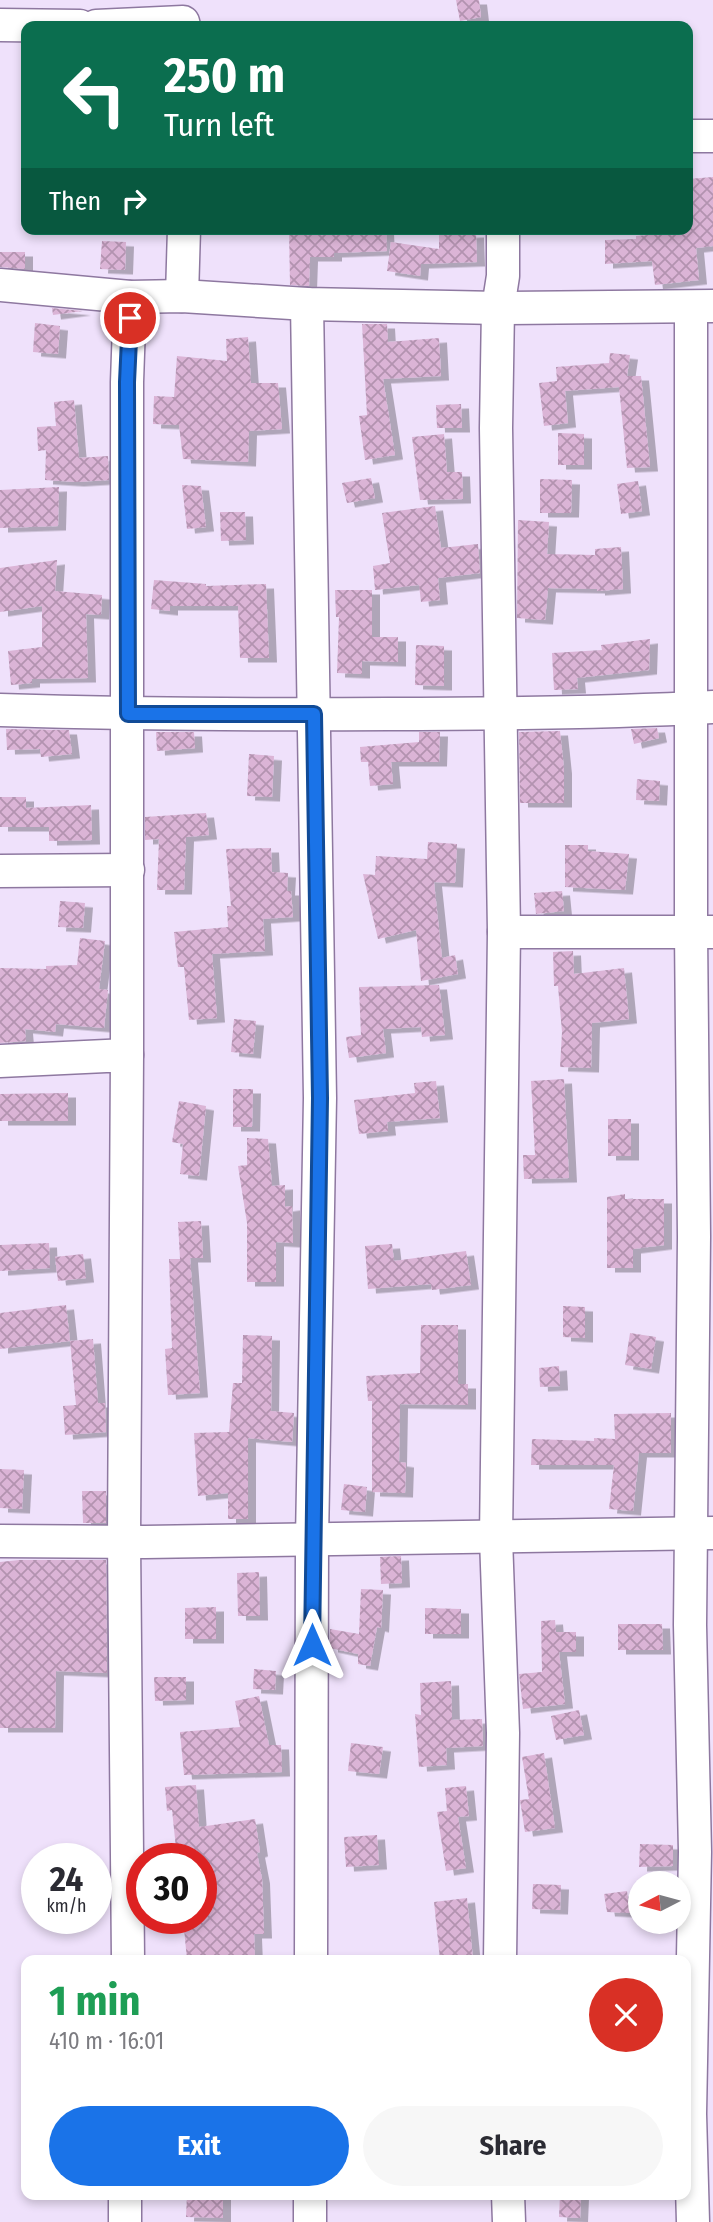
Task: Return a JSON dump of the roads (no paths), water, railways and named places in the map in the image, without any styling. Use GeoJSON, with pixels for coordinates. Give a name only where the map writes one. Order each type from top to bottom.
{"type":"FeatureCollection","features":[{"type":"Feature","properties":{"kind":"street"},"geometry":{"type":"LineString","coordinates":[[140,21],[185,16]]}},
{"type":"Feature","properties":{"kind":"street"},"geometry":{"type":"LineString","coordinates":[[0,25],[21,25]]}},
{"type":"Feature","properties":{"kind":"street"},"geometry":{"type":"LineString","coordinates":[[693,136],[713,135]]}},
{"type":"Feature","properties":{"kind":"street"},"geometry":{"type":"LineString","coordinates":[[182,296],[184,235]]}},
{"type":"Feature","properties":{"kind":"street"},"geometry":{"type":"LineString","coordinates":[[500,1955],[503,1732],[496,1538],[504,932],[496,428],[498,308],[503,276],[503,235]]}},
{"type":"Feature","properties":{"kind":"street"},"geometry":{"type":"LineString","coordinates":[[0,285],[130,297],[182,296],[307,304],[498,308],[702,307],[702,932],[694,1237],[702,1533],[690,1625],[695,1852],[691,2062]]}},
{"type":"Feature","properties":{"kind":"street"},"geometry":{"type":"LineString","coordinates":[[128,1955],[124,1541],[128,870],[127,382],[130,297]]}},
{"type":"Feature","properties":{"kind":"street"},"geometry":{"type":"LineString","coordinates":[[307,304],[320,1098],[312,1540],[311,1955]]}},
{"type":"Feature","properties":{"kind":"street"},"geometry":{"type":"LineString","coordinates":[[0,710],[128,714],[500,714],[702,708]]}},
{"type":"Feature","properties":{"kind":"street"},"geometry":{"type":"LineString","coordinates":[[0,871],[128,870]]}},
{"type":"Feature","properties":{"kind":"street"},"geometry":{"type":"LineString","coordinates":[[504,932],[702,932]]}},
{"type":"Feature","properties":{"kind":"street"},"geometry":{"type":"LineString","coordinates":[[0,1061],[127,1055]]}},
{"type":"Feature","properties":{"kind":"street"},"geometry":{"type":"LineString","coordinates":[[0,1541],[496,1538],[702,1533]]}},
{"type":"Feature","properties":{"kind":"street"},"geometry":{"type":"LineString","coordinates":[[691,2150],[693,2222]]}},
{"type":"Feature","properties":{"kind":"street"},"geometry":{"type":"LineString","coordinates":[[125,2200],[125,2222]]}},
{"type":"Feature","properties":{"kind":"street"},"geometry":{"type":"LineString","coordinates":[[310,2200],[310,2222]]}},
{"type":"Feature","properties":{"kind":"street"},"geometry":{"type":"LineString","coordinates":[[508,2200],[509,2222]]}}]}
